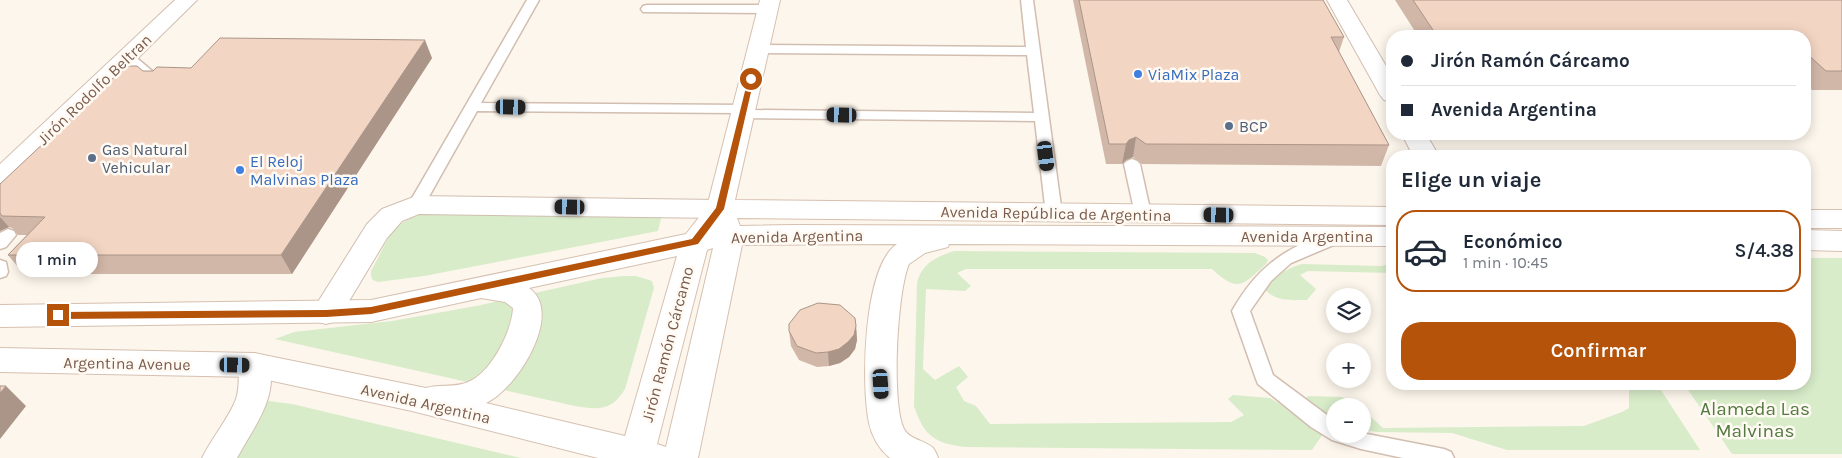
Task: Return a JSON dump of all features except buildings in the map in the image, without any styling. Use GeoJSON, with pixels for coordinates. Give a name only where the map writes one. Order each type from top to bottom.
{"type":"FeatureCollection","features":[{"type":"Feature","properties":{"kind":"street","name":"Jirón Rodolfo Beltran"},"geometry":{"type":"LineString","coordinates":[[0,179],[187,0]]}},
{"type":"Feature","properties":{"kind":"street"},"geometry":{"type":"LineString","coordinates":[[1337,0],[1386,84]]}},
{"type":"Feature","properties":{"kind":"street"},"geometry":{"type":"LineString","coordinates":[[681,458],[725,222],[743,112],[769,5]]}},
{"type":"Feature","properties":{"kind":"street"},"geometry":{"type":"LineString","coordinates":[[326,314],[378,231],[392,215],[416,205],[725,222]]}},
{"type":"Feature","properties":{"kind":"street","name":"Avenida República de Argentina"},"geometry":{"type":"LineString","coordinates":[[725,222],[1054,214],[1386,216]]}},
{"type":"Feature","properties":{"kind":"street"},"geometry":{"type":"LineString","coordinates":[[1811,219],[1842,219]]}},
{"type":"Feature","properties":{"kind":"street","name":"Avenida Argentina"},"geometry":{"type":"LineString","coordinates":[[0,316],[326,314],[371,311],[695,242],[725,222],[793,234],[1386,237]]}},
{"type":"Feature","properties":{"kind":"street"},"geometry":{"type":"LineString","coordinates":[[921,458],[905,451],[890,437],[883,419],[881,384],[886,288],[890,272],[897,259],[914,247],[956,236]]}},
{"type":"Feature","properties":{"kind":"street"},"geometry":{"type":"LineString","coordinates":[[1811,240],[1842,241]]}},
{"type":"Feature","properties":{"kind":"street","name":"Jirón Ramón Cárcamo"},"geometry":{"type":"LineString","coordinates":[[642,457],[695,242]]}},
{"type":"Feature","properties":{"kind":"street"},"geometry":{"type":"LineString","coordinates":[[412,398],[457,398],[481,391],[496,379],[508,363],[527,321],[529,309],[522,298],[508,292],[478,288]]}},
{"type":"Feature","properties":{"kind":"street","name":"Argentina Avenue"},"geometry":{"type":"LineString","coordinates":[[0,360],[254,365]]}},
{"type":"Feature","properties":{"kind":"street"},"geometry":{"type":"LineString","coordinates":[[219,458],[252,401],[255,383],[254,365]]}},
{"type":"Feature","properties":{"kind":"street","name":"Avenida Argentina"},"geometry":{"type":"LineString","coordinates":[[254,365],[412,398],[642,457]]}},
{"type":"Feature","properties":{"kind":"lane"},"geometry":{"type":"LineString","coordinates":[[416,205],[533,0]]}},
{"type":"Feature","properties":{"kind":"lane"},"geometry":{"type":"LineString","coordinates":[[1027,0],[1054,214]]}},
{"type":"Feature","properties":{"kind":"lane"},"geometry":{"type":"LineString","coordinates":[[647,8],[769,5]]}},
{"type":"Feature","properties":{"kind":"lane"},"geometry":{"type":"LineString","coordinates":[[758,48],[1033,50]]}},
{"type":"Feature","properties":{"kind":"lane"},"geometry":{"type":"LineString","coordinates":[[127,57],[159,84]]}},
{"type":"Feature","properties":{"kind":"lane"},"geometry":{"type":"LineString","coordinates":[[472,107],[1042,117]]}},
{"type":"Feature","properties":{"kind":"lane"},"geometry":{"type":"LineString","coordinates":[[1132,164],[1143,214]]}},
{"type":"Feature","properties":{"kind":"lane"},"geometry":{"type":"LineString","coordinates":[[1326,426],[1265,379],[1241,311],[1263,278],[1285,259],[1339,236]]}},
{"type":"Feature","properties":{"kind":"lane"},"geometry":{"type":"LineString","coordinates":[[0,266],[0,272]]}},
{"type":"Feature","properties":{"kind":"lane"},"geometry":{"type":"LineString","coordinates":[[1366,443],[1444,458]]}},
{"type":"Feature","properties":{"kind":"green space"},"geometry":{"type":"Polygon","coordinates":[[[429,213],[662,214],[658,231],[424,276],[378,282],[373,279],[371,271],[392,233],[406,220],[429,213]]]}},
{"type":"Feature","properties":{"kind":"green space"},"geometry":{"type":"Polygon","coordinates":[[[954,251],[1255,253],[1268,260],[1251,277],[1240,284],[1228,281],[1212,269],[966,269],[957,273],[971,286],[965,291],[926,289],[923,369],[935,380],[959,366],[968,377],[956,387],[964,401],[976,406],[990,424],[1231,422],[1244,415],[1228,399],[1233,395],[1270,398],[1325,431],[1312,450],[965,447],[938,440],[926,431],[914,406],[917,283],[922,270],[926,266],[941,256],[954,251]]]}},
{"type":"Feature","properties":{"kind":"green space","name":"Alameda Las Malvinas"},"geometry":{"type":"Polygon","coordinates":[[[1811,258],[1842,258],[1842,454],[1732,454],[1688,390],[1811,390],[1811,258]]]}},
{"type":"Feature","properties":{"kind":"green space"},"geometry":{"type":"Polygon","coordinates":[[[1302,264],[1386,265],[1386,273],[1308,271],[1300,275],[1316,289],[1307,300],[1290,300],[1275,297],[1265,290],[1281,274],[1302,264]]]}},
{"type":"Feature","properties":{"kind":"green space"},"geometry":{"type":"Polygon","coordinates":[[[636,276],[652,281],[654,288],[625,389],[615,402],[604,407],[575,406],[275,339],[294,332],[392,321],[476,306],[602,278],[636,276]]]}},
{"type":"Feature","properties":{"kind":"green space"},"geometry":{"type":"Polygon","coordinates":[[[1629,390],[1661,390],[1700,450],[1507,450],[1452,433],[1371,431],[1371,417],[1383,428],[1584,426],[1629,408],[1629,390]]]}},
{"type":"Feature","properties":{"kind":"green space"},"geometry":{"type":"Polygon","coordinates":[[[1308,396],[1344,398],[1326,398],[1326,416],[1305,399],[1308,396]]]}},
{"type":"Feature","properties":{"kind":"green space"},"geometry":{"type":"Polygon","coordinates":[[[269,401],[292,404],[521,458],[228,458],[261,406],[269,401]]]}},
{"type":"Feature","properties":{"kind":"place","name":"ViaMix Plaza"},"geometry":{"type":"Point","coordinates":[1138,74]}},
{"type":"Feature","properties":{"kind":"place","name":"BCP"},"geometry":{"type":"Point","coordinates":[1229,126]}},
{"type":"Feature","properties":{"kind":"place","name":"Gas Natural Vehicular"},"geometry":{"type":"Point","coordinates":[92,158]}},
{"type":"Feature","properties":{"kind":"place","name":"El Reloj Malvinas Plaza"},"geometry":{"type":"Point","coordinates":[240,170]}},
{"type":"Feature","properties":{"kind":"route"},"geometry":{"type":"LineString","coordinates":[[58,315],[326,314],[371,311],[695,242],[720,209],[751,79]]}}]}
